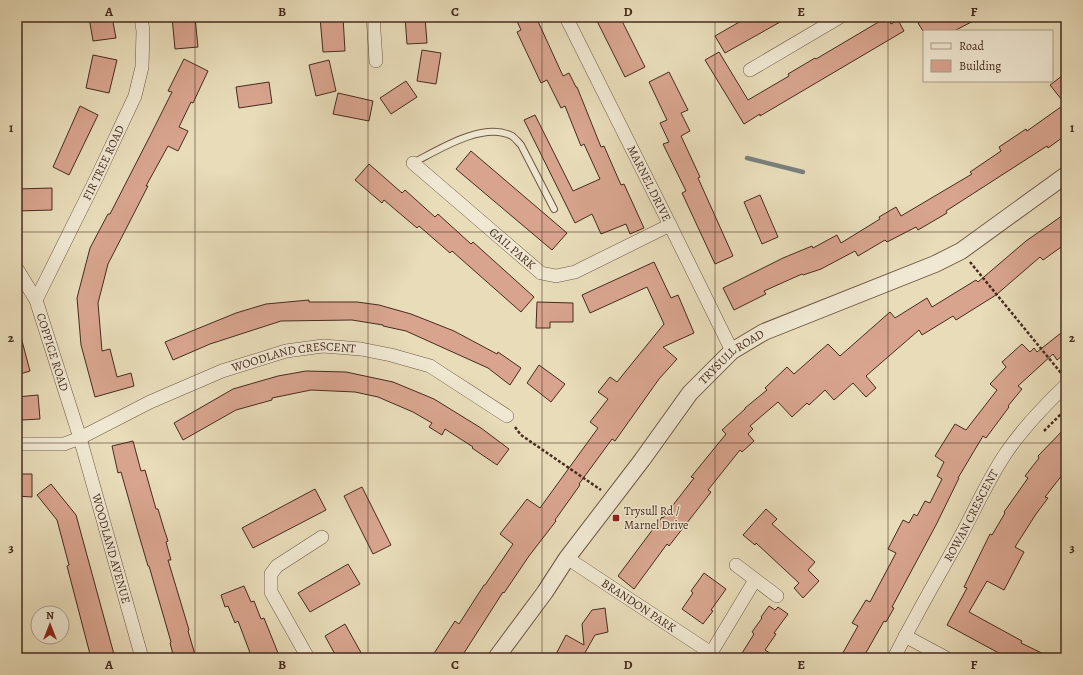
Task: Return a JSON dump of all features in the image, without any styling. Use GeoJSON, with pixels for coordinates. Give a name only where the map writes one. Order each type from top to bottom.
{"type":"FeatureCollection","features":[{"type":"Feature","properties":{"kind":"street","name":"FIR TREE ROAD"},"geometry":{"type":"LineString","coordinates":[[36,300],[135,96],[142,67],[142,17]]}},
{"type":"Feature","properties":{"kind":"street"},"geometry":{"type":"LineString","coordinates":[[373,17],[376,61]]}},
{"type":"Feature","properties":{"kind":"street","name":"MARNEL DRIVE"},"geometry":{"type":"LineString","coordinates":[[566,17],[732,351]]}},
{"type":"Feature","properties":{"kind":"street"},"geometry":{"type":"LineString","coordinates":[[750,70],[821,22],[840,17]]}},
{"type":"Feature","properties":{"kind":"street","name":"GAIL PARK"},"geometry":{"type":"LineString","coordinates":[[413,163],[541,273],[556,276],[575,272],[670,225]]}},
{"type":"Feature","properties":{"kind":"street","name":"TRYSULL ROAD"},"geometry":{"type":"LineString","coordinates":[[496,658],[545,592],[567,558],[690,393],[732,351],[764,332],[935,264],[961,251],[1066,175]]}},
{"type":"Feature","properties":{"kind":"street","name":"COPPICE ROAD"},"geometry":{"type":"LineString","coordinates":[[17,269],[36,300],[80,438]]}},
{"type":"Feature","properties":{"kind":"street","name":"WOODLAND CRESCENT"},"geometry":{"type":"LineString","coordinates":[[17,444],[64,444],[80,438],[150,402],[222,370],[286,351],[323,346],[361,349],[391,355],[430,366],[507,416]]}},
{"type":"Feature","properties":{"kind":"street","name":"ROWAN CRESCENT"},"geometry":{"type":"LineString","coordinates":[[894,658],[1006,453],[1046,404],[1066,386]]}},
{"type":"Feature","properties":{"kind":"street","name":"WOODLAND AVENUE"},"geometry":{"type":"LineString","coordinates":[[80,438],[142,658]]}},
{"type":"Feature","properties":{"kind":"street"},"geometry":{"type":"LineString","coordinates":[[308,658],[271,592],[271,574],[277,566],[322,537]]}},
{"type":"Feature","properties":{"kind":"street","name":"BRANDON PARK"},"geometry":{"type":"LineString","coordinates":[[567,558],[709,655],[755,580]]}},
{"type":"Feature","properties":{"kind":"street"},"geometry":{"type":"LineString","coordinates":[[736,565],[777,596]]}},
{"type":"Feature","properties":{"kind":"street"},"geometry":{"type":"LineString","coordinates":[[905,636],[946,658]]}},
{"type":"Feature","properties":{"kind":"lane"},"geometry":{"type":"LineString","coordinates":[[413,163],[466,136],[483,132],[498,132],[512,136],[520,145],[554,209]]}},
{"type":"Feature","properties":{"kind":"path"},"geometry":{"type":"LineString","coordinates":[[961,251],[1061,373]]}},
{"type":"Feature","properties":{"kind":"path"},"geometry":{"type":"LineString","coordinates":[[507,416],[521,435],[613,498]]}},
{"type":"Feature","properties":{"kind":"building"},"geometry":{"type":"Polygon","coordinates":[[[89,17],[112,17],[116,38],[93,41],[89,17]]]}},
{"type":"Feature","properties":{"kind":"building"},"geometry":{"type":"Polygon","coordinates":[[[172,17],[195,17],[198,47],[175,49],[172,17]]]}},
{"type":"Feature","properties":{"kind":"building"},"geometry":{"type":"Polygon","coordinates":[[[320,17],[343,17],[345,51],[323,52],[320,17]]]}},
{"type":"Feature","properties":{"kind":"building"},"geometry":{"type":"Polygon","coordinates":[[[405,17],[425,17],[427,43],[407,44],[405,17]]]}},
{"type":"Feature","properties":{"kind":"building"},"geometry":{"type":"Polygon","coordinates":[[[515,17],[536,17],[563,76],[569,73],[577,87],[601,147],[604,146],[621,185],[624,184],[644,228],[630,234],[626,224],[601,234],[592,214],[575,223],[524,120],[535,115],[573,191],[600,179],[584,144],[581,146],[565,106],[561,108],[547,80],[541,83],[517,32],[521,30],[515,17]]]}},
{"type":"Feature","properties":{"kind":"building"},"geometry":{"type":"Polygon","coordinates":[[[595,17],[620,17],[645,67],[625,77],[595,17]]]}},
{"type":"Feature","properties":{"kind":"building"},"geometry":{"type":"Polygon","coordinates":[[[748,17],[789,17],[725,53],[715,36],[748,17]]]}},
{"type":"Feature","properties":{"kind":"building"},"geometry":{"type":"Polygon","coordinates":[[[887,17],[891,24],[898,20],[904,31],[744,124],[705,60],[719,52],[748,100],[789,76],[788,74],[887,17]]]}},
{"type":"Feature","properties":{"kind":"building"},"geometry":{"type":"Polygon","coordinates":[[[929,17],[981,17],[956,30],[923,31],[918,23],[929,17]]]}},
{"type":"Feature","properties":{"kind":"building"},"geometry":{"type":"Polygon","coordinates":[[[422,50],[441,53],[436,84],[417,81],[422,50]]]}},
{"type":"Feature","properties":{"kind":"building"},"geometry":{"type":"Polygon","coordinates":[[[93,55],[117,60],[109,93],[86,88],[93,55]]]}},
{"type":"Feature","properties":{"kind":"building"},"geometry":{"type":"Polygon","coordinates":[[[184,59],[208,71],[193,103],[191,102],[179,127],[188,131],[178,151],[168,146],[146,186],[148,186],[108,264],[98,303],[102,351],[110,349],[117,377],[131,373],[134,386],[95,397],[81,345],[77,298],[90,248],[108,214],[110,214],[172,92],[168,91],[184,59]]]}},
{"type":"Feature","properties":{"kind":"building"},"geometry":{"type":"Polygon","coordinates":[[[329,60],[336,91],[316,96],[309,65],[329,60]]]}},
{"type":"Feature","properties":{"kind":"building"},"geometry":{"type":"Polygon","coordinates":[[[669,72],[688,110],[681,113],[690,131],[681,136],[733,256],[715,264],[682,193],[686,191],[663,144],[669,142],[660,123],[667,120],[649,82],[669,72]]]}},
{"type":"Feature","properties":{"kind":"building"},"geometry":{"type":"Polygon","coordinates":[[[1066,73],[1066,135],[1048,148],[1047,146],[946,211],[947,213],[918,230],[916,227],[887,242],[885,240],[858,256],[855,251],[821,269],[803,275],[802,274],[764,291],[766,294],[734,310],[723,288],[783,258],[812,246],[813,248],[837,235],[841,243],[880,219],[879,217],[896,207],[901,216],[972,174],[970,172],[1001,151],[999,147],[1026,129],[1027,131],[1065,104],[1050,85],[1066,73]]]}},
{"type":"Feature","properties":{"kind":"building"},"geometry":{"type":"Polygon","coordinates":[[[406,81],[417,97],[391,114],[380,98],[406,81]]]}},
{"type":"Feature","properties":{"kind":"building"},"geometry":{"type":"Polygon","coordinates":[[[269,82],[272,103],[239,108],[236,87],[269,82]]]}},
{"type":"Feature","properties":{"kind":"building"},"geometry":{"type":"Polygon","coordinates":[[[338,93],[373,101],[369,121],[333,114],[338,93]]]}},
{"type":"Feature","properties":{"kind":"building"},"geometry":{"type":"Polygon","coordinates":[[[80,106],[98,115],[69,175],[53,167],[80,106]]]}},
{"type":"Feature","properties":{"kind":"building"},"geometry":{"type":"Polygon","coordinates":[[[471,151],[567,233],[552,250],[456,169],[471,151]]]}},
{"type":"Feature","properties":{"kind":"building"},"geometry":{"type":"Polygon","coordinates":[[[369,164],[402,193],[405,190],[435,217],[438,214],[471,244],[473,242],[534,297],[521,312],[452,251],[450,253],[419,226],[417,228],[384,200],[382,203],[355,180],[369,164]]]}},
{"type":"Feature","properties":{"kind":"building"},"geometry":{"type":"Polygon","coordinates":[[[52,188],[52,210],[17,211],[17,189],[52,188]]]}},
{"type":"Feature","properties":{"kind":"building"},"geometry":{"type":"Polygon","coordinates":[[[760,195],[778,237],[762,244],[744,202],[760,195]]]}},
{"type":"Feature","properties":{"kind":"building"},"geometry":{"type":"Polygon","coordinates":[[[1066,213],[1066,236],[1061,240],[1064,245],[1043,260],[1040,257],[996,295],[956,320],[953,316],[922,335],[919,330],[866,376],[876,388],[866,397],[853,383],[834,400],[825,390],[809,405],[807,403],[792,417],[778,402],[750,426],[753,429],[748,434],[754,441],[742,452],[740,450],[708,490],[711,492],[669,546],[667,544],[634,589],[618,576],[662,517],[663,518],[694,478],[691,477],[726,434],[722,430],[767,390],[765,388],[787,367],[794,374],[828,344],[840,356],[890,312],[895,318],[927,298],[932,307],[976,280],[978,282],[1026,241],[1066,213]]]}},
{"type":"Feature","properties":{"kind":"building"},"geometry":{"type":"Polygon","coordinates":[[[654,262],[671,298],[678,295],[694,333],[663,347],[677,359],[659,379],[615,441],[612,439],[579,484],[580,485],[555,520],[556,521],[529,556],[504,593],[503,592],[464,653],[457,658],[431,658],[455,621],[459,624],[513,544],[500,534],[527,499],[540,508],[598,428],[590,422],[608,399],[598,392],[610,377],[617,382],[664,324],[647,287],[590,313],[582,295],[654,262]]]}},
{"type":"Feature","properties":{"kind":"building"},"geometry":{"type":"Polygon","coordinates":[[[309,300],[309,302],[357,302],[379,305],[411,314],[454,331],[497,354],[498,352],[521,368],[510,385],[488,368],[406,331],[383,325],[352,320],[281,321],[210,344],[173,360],[165,342],[236,313],[266,304],[309,300]]]}},
{"type":"Feature","properties":{"kind":"building"},"geometry":{"type":"Polygon","coordinates":[[[537,302],[573,303],[573,322],[550,322],[550,328],[536,328],[537,302]]]}},
{"type":"Feature","properties":{"kind":"building"},"geometry":{"type":"Polygon","coordinates":[[[1066,329],[1066,353],[1057,360],[1053,354],[1018,386],[1022,389],[1008,406],[1009,407],[986,438],[983,436],[958,478],[936,525],[892,607],[894,608],[886,622],[884,621],[863,658],[840,658],[858,626],[852,623],[866,600],[870,602],[896,553],[888,549],[903,520],[909,523],[914,514],[917,516],[925,501],[930,503],[942,479],[937,476],[944,462],[935,456],[955,424],[966,430],[997,390],[990,384],[1006,367],[1002,362],[1022,344],[1030,352],[1034,348],[1037,352],[1066,329]]]}},
{"type":"Feature","properties":{"kind":"building"},"geometry":{"type":"Polygon","coordinates":[[[17,337],[21,337],[30,371],[17,375],[17,337]]]}},
{"type":"Feature","properties":{"kind":"building"},"geometry":{"type":"Polygon","coordinates":[[[539,365],[565,384],[551,402],[527,383],[539,365]]]}},
{"type":"Feature","properties":{"kind":"building"},"geometry":{"type":"Polygon","coordinates":[[[306,371],[346,372],[393,382],[434,399],[481,428],[509,449],[497,465],[445,429],[442,435],[429,427],[432,423],[413,412],[378,397],[355,392],[311,390],[272,398],[272,400],[236,410],[183,440],[174,423],[233,389],[278,376],[306,371]]]}},
{"type":"Feature","properties":{"kind":"building"},"geometry":{"type":"Polygon","coordinates":[[[38,395],[40,419],[22,420],[21,413],[17,413],[17,397],[38,395]]]}},
{"type":"Feature","properties":{"kind":"building"},"geometry":{"type":"Polygon","coordinates":[[[1066,427],[1066,470],[1045,497],[1048,498],[1015,547],[1024,552],[1004,590],[987,581],[969,612],[1022,641],[1021,643],[1052,658],[1008,658],[947,625],[967,588],[964,587],[990,534],[992,535],[1005,513],[1004,512],[1028,478],[1025,476],[1039,458],[1038,456],[1066,427]]]}},
{"type":"Feature","properties":{"kind":"building"},"geometry":{"type":"Polygon","coordinates":[[[133,441],[141,471],[145,470],[156,509],[158,509],[168,541],[166,542],[171,560],[168,560],[196,658],[174,658],[171,642],[121,472],[118,473],[112,446],[133,441]]]}},
{"type":"Feature","properties":{"kind":"building"},"geometry":{"type":"Polygon","coordinates":[[[17,474],[32,474],[32,497],[17,496],[17,474]]]}},
{"type":"Feature","properties":{"kind":"building"},"geometry":{"type":"Polygon","coordinates":[[[51,484],[76,515],[115,658],[91,658],[67,566],[69,565],[57,520],[37,495],[51,484]]]}},
{"type":"Feature","properties":{"kind":"building"},"geometry":{"type":"Polygon","coordinates":[[[362,487],[391,545],[373,554],[344,496],[362,487]]]}},
{"type":"Feature","properties":{"kind":"building"},"geometry":{"type":"Polygon","coordinates":[[[315,489],[326,510],[253,548],[242,528],[315,489]]]}},
{"type":"Feature","properties":{"kind":"building"},"geometry":{"type":"Polygon","coordinates":[[[766,509],[777,519],[772,524],[815,562],[808,570],[819,581],[803,598],[794,588],[799,583],[756,543],[755,545],[743,535],[766,509]]]}},
{"type":"Feature","properties":{"kind":"building"},"geometry":{"type":"Polygon","coordinates":[[[348,564],[360,584],[310,612],[298,593],[348,564]]]}},
{"type":"Feature","properties":{"kind":"building"},"geometry":{"type":"Polygon","coordinates":[[[704,573],[726,589],[711,610],[713,611],[703,624],[682,609],[693,593],[691,591],[704,573]]]}},
{"type":"Feature","properties":{"kind":"building"},"geometry":{"type":"Polygon","coordinates":[[[244,586],[251,602],[254,601],[261,619],[264,618],[280,658],[252,658],[238,621],[235,623],[228,606],[225,607],[221,595],[244,586]]]}},
{"type":"Feature","properties":{"kind":"building"},"geometry":{"type":"Polygon","coordinates":[[[769,606],[775,610],[778,607],[788,614],[774,633],[776,634],[765,650],[778,658],[739,658],[754,634],[752,632],[769,606]]]}},
{"type":"Feature","properties":{"kind":"building"},"geometry":{"type":"Polygon","coordinates":[[[605,608],[608,632],[595,635],[582,658],[554,658],[566,635],[584,645],[582,624],[592,610],[605,608]]]}},
{"type":"Feature","properties":{"kind":"building"},"geometry":{"type":"Polygon","coordinates":[[[345,624],[364,658],[337,658],[325,636],[345,624]]]}},
{"type":"Feature","properties":{"kind":"waterway"},"geometry":{"type":"LineString","coordinates":[[747,158],[803,172]]}},
{"type":"Feature","properties":{"kind":"place","name":"Trysull Rd / Marnel Drive"},"geometry":{"type":"Point","coordinates":[616,518]}}]}
